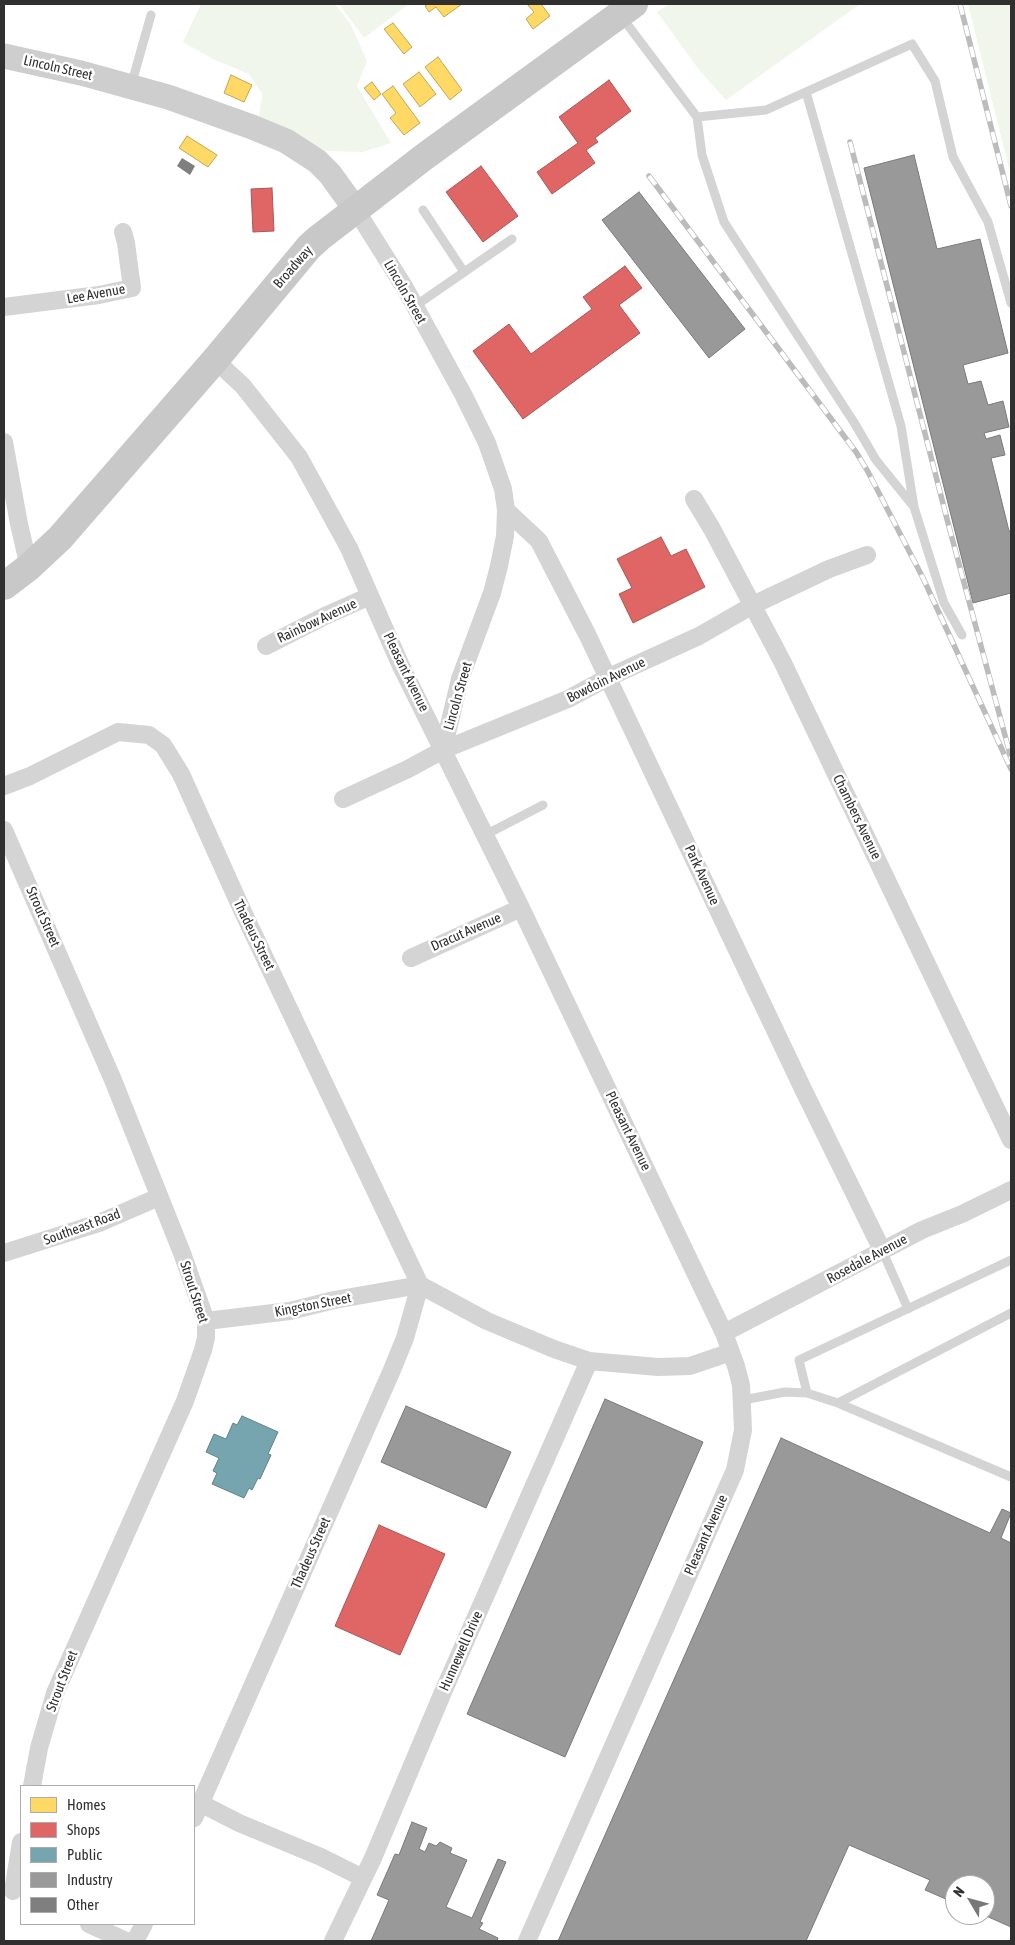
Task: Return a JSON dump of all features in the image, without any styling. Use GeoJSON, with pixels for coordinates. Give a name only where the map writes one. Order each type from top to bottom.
{"type":"FeatureCollection","features":[{"type":"Feature","properties":{"kind":"main road","name":"Broadway"},"geometry":{"type":"LineString","coordinates":[[4,586],[30,566],[60,538],[215,360],[309,247],[627,9]]}},
{"type":"Feature","properties":{"kind":"main road","name":"Lincoln Street"},"geometry":{"type":"LineString","coordinates":[[4,56],[82,72],[131,86],[219,114],[286,141],[317,161],[330,174],[356,210]]}},
{"type":"Feature","properties":{"kind":"street","name":"Lincoln Street"},"geometry":{"type":"LineString","coordinates":[[356,210],[415,306],[464,396],[487,444],[503,489],[506,510],[505,536],[492,593],[460,679],[443,750]]}},
{"type":"Feature","properties":{"kind":"street","name":"Lee Avenue"},"geometry":{"type":"LineString","coordinates":[[4,307],[99,296],[132,288],[123,232]]}},
{"type":"Feature","properties":{"kind":"street","name":"Pleasant Avenue"},"geometry":{"type":"LineString","coordinates":[[215,360],[243,386],[299,457],[349,548],[401,666],[521,908],[724,1333],[736,1366],[743,1400],[742,1443],[735,1470],[527,1941]]}},
{"type":"Feature","properties":{"kind":"street"},"geometry":{"type":"LineString","coordinates":[[4,442],[18,524],[30,566]]}},
{"type":"Feature","properties":{"kind":"street","name":"Chambers Avenue"},"geometry":{"type":"LineString","coordinates":[[694,499],[782,661],[1011,1140]]}},
{"type":"Feature","properties":{"kind":"street","name":"Park Avenue"},"geometry":{"type":"LineString","coordinates":[[506,510],[539,541],[607,678],[882,1250]]}},
{"type":"Feature","properties":{"kind":"street","name":"Bowdoin Avenue"},"geometry":{"type":"LineString","coordinates":[[343,799],[408,769],[443,750],[568,699],[607,678],[699,636],[753,605],[829,568],[867,555]]}},
{"type":"Feature","properties":{"kind":"street","name":"Rainbow Avenue"},"geometry":{"type":"LineString","coordinates":[[266,646],[370,596]]}},
{"type":"Feature","properties":{"kind":"street","name":"Thadeus Street"},"geometry":{"type":"LineString","coordinates":[[4,786],[30,776],[118,732],[149,734],[163,745],[181,774],[243,912],[420,1285],[405,1338],[392,1370],[197,1811]]}},
{"type":"Feature","properties":{"kind":"street","name":"Strout Street"},"geometry":{"type":"LineString","coordinates":[[4,830],[109,1072],[182,1253],[206,1321],[206,1338],[203,1350],[185,1401],[55,1693],[32,1785]]}},
{"type":"Feature","properties":{"kind":"street","name":"Dracut Avenue"},"geometry":{"type":"LineString","coordinates":[[411,958],[521,908]]}},
{"type":"Feature","properties":{"kind":"street","name":"Rosedale Avenue"},"geometry":{"type":"LineString","coordinates":[[724,1333],[922,1230],[962,1214],[1011,1190]]}},
{"type":"Feature","properties":{"kind":"street","name":"Southeast Road"},"geometry":{"type":"LineString","coordinates":[[4,1253],[99,1223],[159,1197]]}},
{"type":"Feature","properties":{"kind":"street"},"geometry":{"type":"LineString","coordinates":[[420,1285],[487,1321],[554,1349],[589,1361],[658,1367],[690,1366],[731,1352]]}},
{"type":"Feature","properties":{"kind":"street","name":"Kingston Street"},"geometry":{"type":"LineString","coordinates":[[206,1321],[290,1311],[334,1300],[420,1285]]}},
{"type":"Feature","properties":{"kind":"street","name":"Hunnewell Drive"},"geometry":{"type":"LineString","coordinates":[[333,1941],[363,1878],[589,1361]]}},
{"type":"Feature","properties":{"kind":"street"},"geometry":{"type":"LineString","coordinates":[[197,1811],[239,1823],[363,1878]]}},
{"type":"Feature","properties":{"kind":"street"},"geometry":{"type":"LineString","coordinates":[[13,1891],[20,1848]]}},
{"type":"Feature","properties":{"kind":"street"},"geometry":{"type":"LineString","coordinates":[[91,1925],[126,1941]]}},
{"type":"Feature","properties":{"kind":"street"},"geometry":{"type":"LineString","coordinates":[[135,1941],[143,1925]]}},
{"type":"Feature","properties":{"kind":"lane"},"geometry":{"type":"LineString","coordinates":[[627,9],[696,117],[702,155],[724,222],[876,460],[914,507]]}},
{"type":"Feature","properties":{"kind":"lane"},"geometry":{"type":"LineString","coordinates":[[131,86],[151,15]]}},
{"type":"Feature","properties":{"kind":"lane"},"geometry":{"type":"LineString","coordinates":[[696,117],[766,110],[912,44],[935,81],[953,157],[988,222],[1011,303]]}},
{"type":"Feature","properties":{"kind":"lane"},"geometry":{"type":"LineString","coordinates":[[806,92],[900,426],[914,507],[944,603],[962,635]]}},
{"type":"Feature","properties":{"kind":"lane"},"geometry":{"type":"LineString","coordinates":[[423,210],[464,272]]}},
{"type":"Feature","properties":{"kind":"lane"},"geometry":{"type":"LineString","coordinates":[[415,306],[512,239]]}},
{"type":"Feature","properties":{"kind":"lane"},"geometry":{"type":"LineString","coordinates":[[485,834],[543,805]]}},
{"type":"Feature","properties":{"kind":"lane"},"geometry":{"type":"LineString","coordinates":[[882,1250],[908,1309]]}},
{"type":"Feature","properties":{"kind":"lane"},"geometry":{"type":"LineString","coordinates":[[807,1392],[799,1360],[1011,1260]]}},
{"type":"Feature","properties":{"kind":"lane"},"geometry":{"type":"LineString","coordinates":[[838,1403],[1011,1313]]}},
{"type":"Feature","properties":{"kind":"lane"},"geometry":{"type":"LineString","coordinates":[[743,1400],[786,1392],[807,1392],[838,1403],[1011,1477]]}},
{"type":"Feature","properties":{"kind":"shaded area"},"geometry":{"type":"Polygon","coordinates":[[[201,4],[335,4],[351,25],[367,61],[357,86],[391,143],[363,152],[326,151],[259,117],[262,94],[249,74],[213,59],[183,42],[201,4]]]}},
{"type":"Feature","properties":{"kind":"shaded area"},"geometry":{"type":"Polygon","coordinates":[[[339,4],[409,4],[364,38],[339,4]]]}},
{"type":"Feature","properties":{"kind":"shaded area"},"geometry":{"type":"Polygon","coordinates":[[[669,4],[860,4],[726,100],[700,71],[657,12],[669,4]]]}},
{"type":"Feature","properties":{"kind":"shaded area"},"geometry":{"type":"Polygon","coordinates":[[[968,4],[1011,4],[1011,176],[968,4]]]}},
{"type":"Feature","properties":{"kind":"building: Homes"},"geometry":{"type":"Polygon","coordinates":[[[428,4],[462,4],[444,17],[436,7],[429,12],[425,6],[428,4]]]}},
{"type":"Feature","properties":{"kind":"building: Homes"},"geometry":{"type":"Polygon","coordinates":[[[527,4],[541,4],[550,16],[533,29],[526,19],[534,12],[527,4]]]}},
{"type":"Feature","properties":{"kind":"building: Homes"},"geometry":{"type":"Polygon","coordinates":[[[393,23],[412,47],[404,54],[384,29],[393,23]]]}},
{"type":"Feature","properties":{"kind":"building: Homes"},"geometry":{"type":"Polygon","coordinates":[[[438,57],[462,90],[450,100],[425,67],[438,57]]]}},
{"type":"Feature","properties":{"kind":"building: Homes"},"geometry":{"type":"Polygon","coordinates":[[[419,72],[436,94],[420,107],[403,84],[419,72]]]}},
{"type":"Feature","properties":{"kind":"building: Homes"},"geometry":{"type":"Polygon","coordinates":[[[231,75],[252,85],[244,102],[224,93],[231,75]]]}},
{"type":"Feature","properties":{"kind":"building: Homes"},"geometry":{"type":"Polygon","coordinates":[[[372,82],[381,94],[374,100],[364,88],[372,82]]]}},
{"type":"Feature","properties":{"kind":"building: Homes"},"geometry":{"type":"Polygon","coordinates":[[[393,86],[420,123],[404,135],[390,118],[396,113],[382,94],[393,86]]]}},
{"type":"Feature","properties":{"kind":"building: Homes"},"geometry":{"type":"Polygon","coordinates":[[[187,136],[217,155],[208,167],[179,148],[187,136]]]}},
{"type":"Feature","properties":{"kind":"building: Shops"},"geometry":{"type":"Polygon","coordinates":[[[609,80],[631,111],[595,138],[598,142],[586,150],[595,163],[552,194],[537,172],[578,143],[559,117],[609,80]]]}},
{"type":"Feature","properties":{"kind":"building: Shops"},"geometry":{"type":"Polygon","coordinates":[[[481,166],[518,216],[483,242],[446,192],[481,166]]]}},
{"type":"Feature","properties":{"kind":"building: Shops"},"geometry":{"type":"Polygon","coordinates":[[[272,188],[274,231],[253,232],[251,189],[272,188]]]}},
{"type":"Feature","properties":{"kind":"building: Shops"},"geometry":{"type":"Polygon","coordinates":[[[625,266],[642,288],[619,305],[640,333],[523,419],[473,351],[509,324],[531,354],[592,309],[583,297],[625,266]]]}},
{"type":"Feature","properties":{"kind":"building: Shops"},"geometry":{"type":"Polygon","coordinates":[[[661,537],[671,556],[686,549],[705,587],[633,623],[619,594],[632,588],[617,559],[661,537]]]}},
{"type":"Feature","properties":{"kind":"building: Shops"},"geometry":{"type":"Polygon","coordinates":[[[379,1525],[445,1554],[400,1655],[335,1626],[379,1525]]]}},
{"type":"Feature","properties":{"kind":"building: Public"},"geometry":{"type":"Polygon","coordinates":[[[242,1416],[278,1432],[268,1454],[271,1455],[260,1479],[258,1478],[252,1490],[249,1488],[244,1498],[212,1484],[217,1473],[213,1471],[219,1458],[206,1452],[214,1434],[226,1439],[233,1423],[237,1425],[242,1416]]]}},
{"type":"Feature","properties":{"kind":"building: Industry"},"geometry":{"type":"Polygon","coordinates":[[[914,155],[937,249],[980,239],[1008,353],[963,365],[968,384],[981,381],[988,405],[1003,401],[1009,427],[984,433],[986,439],[1000,435],[1005,455],[991,458],[1009,531],[1011,531],[1011,593],[973,603],[864,168],[914,155]]]}},
{"type":"Feature","properties":{"kind":"building: Industry"},"geometry":{"type":"Polygon","coordinates":[[[639,192],[745,329],[709,358],[602,220],[639,192]]]}},
{"type":"Feature","properties":{"kind":"building: Industry"},"geometry":{"type":"Polygon","coordinates":[[[605,1399],[703,1442],[565,1757],[467,1714],[605,1399]]]}},
{"type":"Feature","properties":{"kind":"building: Industry"},"geometry":{"type":"Polygon","coordinates":[[[406,1406],[511,1452],[486,1508],[381,1462],[406,1406]]]}},
{"type":"Feature","properties":{"kind":"building: Industry"},"geometry":{"type":"Polygon","coordinates":[[[781,1438],[990,1533],[1002,1509],[1011,1513],[1001,1538],[1011,1543],[1011,1927],[995,1920],[995,1875],[945,1875],[945,1899],[925,1890],[930,1880],[849,1845],[806,1941],[558,1941],[781,1438]]]}},
{"type":"Feature","properties":{"kind":"building: Industry"},"geometry":{"type":"Polygon","coordinates":[[[412,1822],[427,1828],[419,1849],[425,1852],[429,1843],[436,1846],[440,1842],[452,1848],[450,1853],[467,1860],[446,1907],[472,1918],[498,1859],[506,1862],[480,1922],[483,1923],[479,1929],[498,1938],[497,1941],[371,1941],[389,1900],[377,1895],[395,1854],[399,1855],[412,1822]]]}},
{"type":"Feature","properties":{"kind":"building: Other"},"geometry":{"type":"Polygon","coordinates":[[[182,158],[195,166],[190,175],[177,166],[182,158]]]}},
{"type":"Feature","properties":{"kind":"railway"},"geometry":{"type":"LineString","coordinates":[[960,4],[1011,206]]}},
{"type":"Feature","properties":{"kind":"railway"},"geometry":{"type":"LineString","coordinates":[[850,142],[948,523],[1010,754]]}},
{"type":"Feature","properties":{"kind":"railway"},"geometry":{"type":"LineString","coordinates":[[649,176],[856,452],[867,470],[923,578],[1011,769]]}}]}
